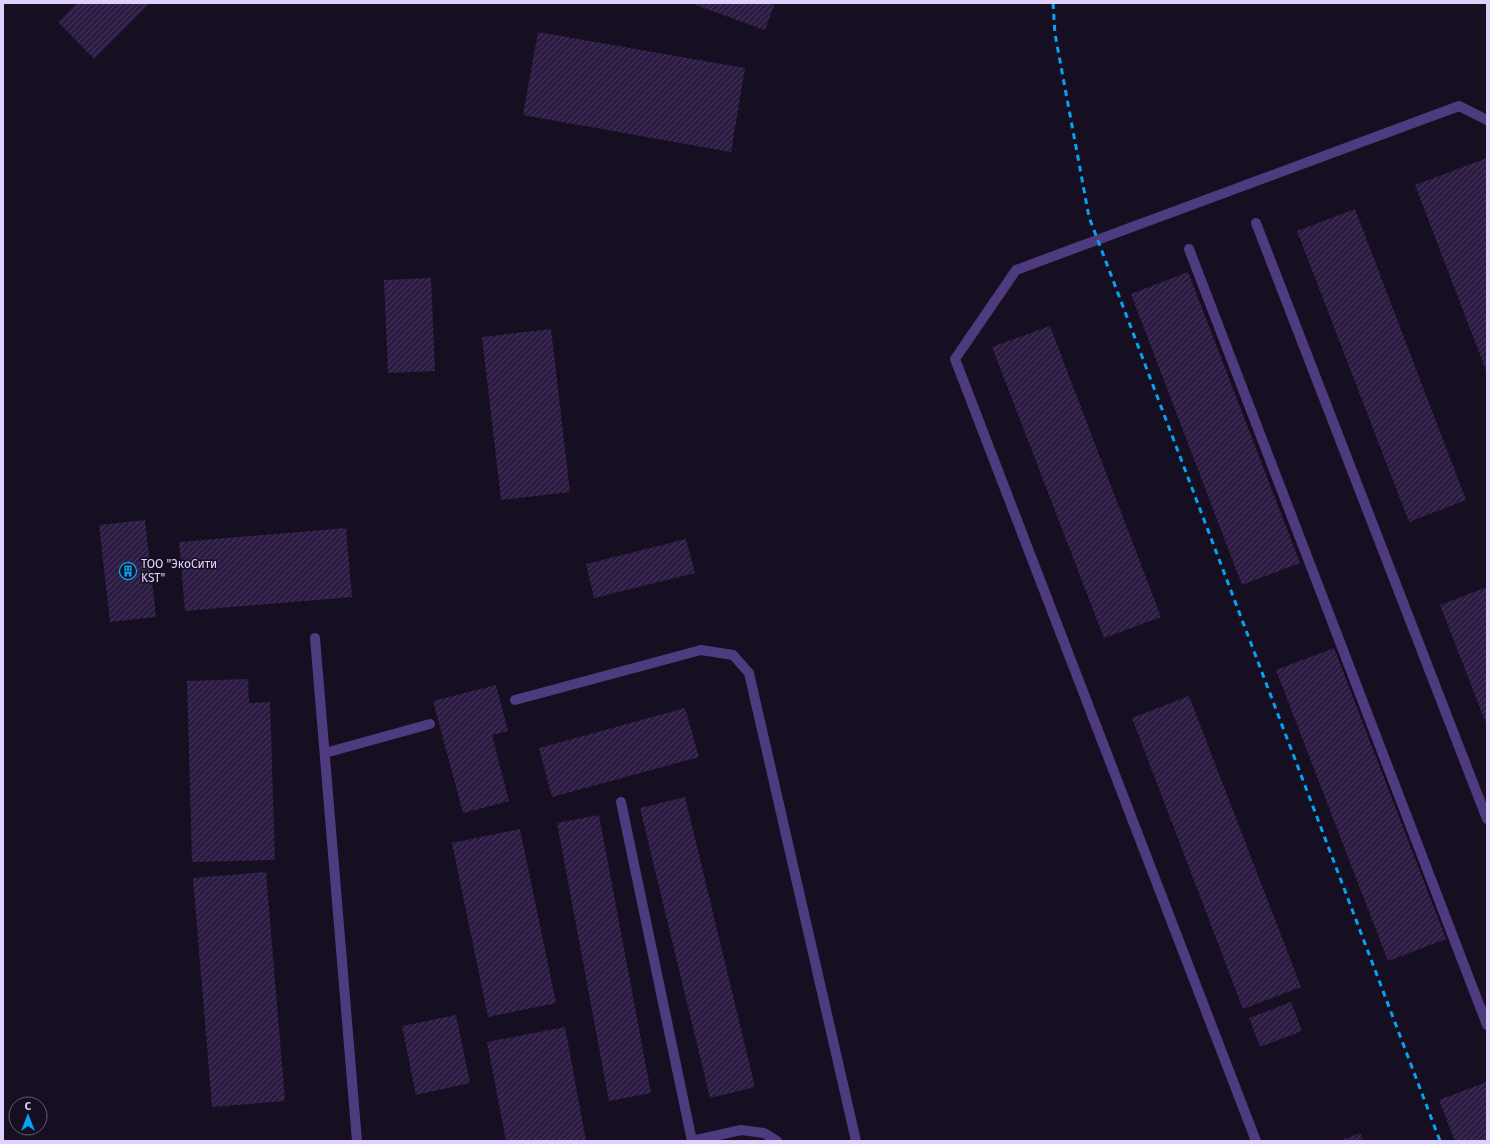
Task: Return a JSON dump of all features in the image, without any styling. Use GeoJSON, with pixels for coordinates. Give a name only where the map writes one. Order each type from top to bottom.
{"type":"FeatureCollection","features":[{"type":"Feature","properties":{"kind":"lane"},"geometry":{"type":"LineString","coordinates":[[1256,1141],[955,359],[1016,270],[1459,106],[1487,120]]}},
{"type":"Feature","properties":{"kind":"lane"},"geometry":{"type":"LineString","coordinates":[[1256,223],[1487,819]]}},
{"type":"Feature","properties":{"kind":"lane"},"geometry":{"type":"LineString","coordinates":[[1189,248],[1487,1025]]}},
{"type":"Feature","properties":{"kind":"lane"},"geometry":{"type":"LineString","coordinates":[[315,638],[357,1141]]}},
{"type":"Feature","properties":{"kind":"lane"},"geometry":{"type":"LineString","coordinates":[[515,700],[701,650],[733,655],[749,673],[856,1141]]}},
{"type":"Feature","properties":{"kind":"lane"},"geometry":{"type":"LineString","coordinates":[[325,753],[430,724]]}},
{"type":"Feature","properties":{"kind":"lane"},"geometry":{"type":"LineString","coordinates":[[621,802],[692,1141],[742,1130],[764,1133],[777,1141]]}},
{"type":"Feature","properties":{"kind":"building"},"geometry":{"type":"Polygon","coordinates":[[[77,3],[150,3],[94,59],[58,22],[77,3]]]}},
{"type":"Feature","properties":{"kind":"building"},"geometry":{"type":"Polygon","coordinates":[[[690,3],[775,3],[765,30],[690,3]]]}},
{"type":"Feature","properties":{"kind":"building"},"geometry":{"type":"Polygon","coordinates":[[[538,32],[745,68],[731,152],[523,115],[538,32]]]}},
{"type":"Feature","properties":{"kind":"building"},"geometry":{"type":"Polygon","coordinates":[[[1487,158],[1487,373],[1415,185],[1487,158]]]}},
{"type":"Feature","properties":{"kind":"building"},"geometry":{"type":"Polygon","coordinates":[[[1355,209],[1466,500],[1409,522],[1297,231],[1355,209]]]}},
{"type":"Feature","properties":{"kind":"building"},"geometry":{"type":"Polygon","coordinates":[[[1188,272],[1300,563],[1242,585],[1131,294],[1188,272]]]}},
{"type":"Feature","properties":{"kind":"building"},"geometry":{"type":"Polygon","coordinates":[[[431,278],[435,371],[388,373],[384,280],[431,278]]]}},
{"type":"Feature","properties":{"kind":"building"},"geometry":{"type":"Polygon","coordinates":[[[1050,326],[1161,617],[1104,638],[992,347],[1050,326]]]}},
{"type":"Feature","properties":{"kind":"building"},"geometry":{"type":"Polygon","coordinates":[[[551,329],[570,492],[501,500],[482,337],[551,329]]]}},
{"type":"Feature","properties":{"kind":"building","name":"ТОО \"ЭкоСити KST\""},"geometry":{"type":"Polygon","coordinates":[[[145,520],[156,617],[110,622],[99,525],[145,520]]]}},
{"type":"Feature","properties":{"kind":"building"},"geometry":{"type":"Polygon","coordinates":[[[346,528],[352,597],[185,611],[179,542],[346,528]]]}},
{"type":"Feature","properties":{"kind":"building"},"geometry":{"type":"Polygon","coordinates":[[[686,539],[695,573],[594,598],[586,564],[686,539]]]}},
{"type":"Feature","properties":{"kind":"building"},"geometry":{"type":"Polygon","coordinates":[[[1487,587],[1487,726],[1440,605],[1487,587]]]}},
{"type":"Feature","properties":{"kind":"building"},"geometry":{"type":"Polygon","coordinates":[[[1334,648],[1446,939],[1388,961],[1276,670],[1334,648]]]}},
{"type":"Feature","properties":{"kind":"building"},"geometry":{"type":"Polygon","coordinates":[[[248,679],[249,703],[270,702],[275,860],[192,862],[187,681],[248,679]]]}},
{"type":"Feature","properties":{"kind":"building"},"geometry":{"type":"Polygon","coordinates":[[[496,685],[508,731],[492,735],[509,801],[463,813],[433,701],[496,685]]]}},
{"type":"Feature","properties":{"kind":"building"},"geometry":{"type":"Polygon","coordinates":[[[1189,696],[1301,987],[1243,1009],[1132,718],[1189,696]]]}},
{"type":"Feature","properties":{"kind":"building"},"geometry":{"type":"Polygon","coordinates":[[[685,708],[699,757],[552,797],[539,748],[685,708]]]}},
{"type":"Feature","properties":{"kind":"building"},"geometry":{"type":"Polygon","coordinates":[[[685,797],[755,1087],[710,1098],[640,808],[685,797]]]}},
{"type":"Feature","properties":{"kind":"building"},"geometry":{"type":"Polygon","coordinates":[[[599,815],[651,1093],[609,1101],[557,823],[599,815]]]}},
{"type":"Feature","properties":{"kind":"building"},"geometry":{"type":"Polygon","coordinates":[[[520,829],[556,1003],[488,1017],[452,843],[520,829]]]}},
{"type":"Feature","properties":{"kind":"building"},"geometry":{"type":"Polygon","coordinates":[[[266,872],[285,1101],[212,1107],[193,878],[266,872]]]}},
{"type":"Feature","properties":{"kind":"building"},"geometry":{"type":"Polygon","coordinates":[[[1291,1002],[1302,1031],[1260,1047],[1249,1018],[1291,1002]]]}},
{"type":"Feature","properties":{"kind":"building"},"geometry":{"type":"Polygon","coordinates":[[[456,1015],[470,1083],[416,1095],[402,1026],[456,1015]]]}},
{"type":"Feature","properties":{"kind":"building"},"geometry":{"type":"Polygon","coordinates":[[[565,1027],[586,1141],[506,1141],[487,1042],[565,1027]]]}},
{"type":"Feature","properties":{"kind":"building"},"geometry":{"type":"Polygon","coordinates":[[[1487,1082],[1487,1141],[1455,1141],[1439,1100],[1487,1082]]]}},
{"type":"Feature","properties":{"kind":"building"},"geometry":{"type":"Polygon","coordinates":[[[1360,1133],[1363,1141],[1339,1141],[1360,1133]]]}},
{"type":"Feature","properties":{"kind":"railway"},"geometry":{"type":"LineString","coordinates":[[1053,3],[1055,34],[1089,217],[1440,1141]]}},
{"type":"Feature","properties":{"kind":"place","name":"ТОО \"ЭкоСити KST\""},"geometry":{"type":"Point","coordinates":[128,571]}}]}
